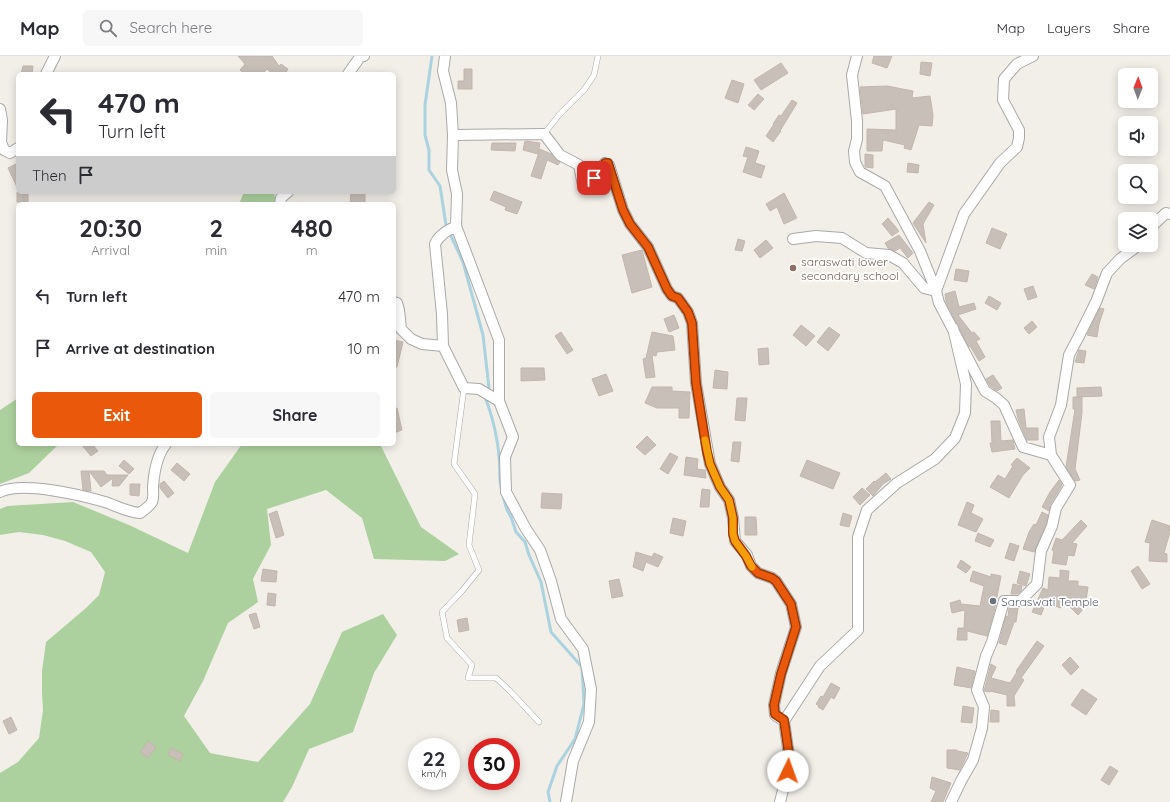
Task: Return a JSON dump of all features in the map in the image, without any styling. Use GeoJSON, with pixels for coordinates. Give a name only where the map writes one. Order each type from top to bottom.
{"type":"FeatureCollection","features":[{"type":"Feature","properties":{"kind":"street"},"geometry":{"type":"LineString","coordinates":[[47,72],[55,56]]}},
{"type":"Feature","properties":{"kind":"street"},"geometry":{"type":"LineString","coordinates":[[349,72],[360,57],[364,56]]}},
{"type":"Feature","properties":{"kind":"street"},"geometry":{"type":"LineString","coordinates":[[445,56],[443,71],[451,103],[453,135],[452,170],[457,194],[456,226],[499,340],[499,401],[513,437],[505,457],[506,492],[526,529],[540,550],[551,581],[561,619],[583,649],[591,689],[589,722],[573,762],[566,802]]}},
{"type":"Feature","properties":{"kind":"street"},"geometry":{"type":"LineString","coordinates":[[857,56],[852,75],[857,139],[854,151],[855,162],[860,172],[885,186],[920,251],[936,291],[939,303],[985,391],[1004,405],[1023,447],[1051,455]]}},
{"type":"Feature","properties":{"kind":"street"},"geometry":{"type":"LineString","coordinates":[[936,291],[964,214],[1000,163],[1017,147],[1019,130],[1003,100],[1004,79],[1017,64],[1033,56]]}},
{"type":"Feature","properties":{"kind":"street"},"geometry":{"type":"LineString","coordinates":[[0,110],[2,120],[0,142],[4,150],[10,153],[16,149]]}},
{"type":"Feature","properties":{"kind":"street"},"geometry":{"type":"LineString","coordinates":[[453,135],[544,134],[560,155],[579,165],[583,184],[590,185],[602,166],[605,163],[609,165],[623,210],[630,224],[648,247],[667,289],[672,296],[678,298],[688,312],[692,323],[696,383],[710,464],[720,487],[729,500],[733,518],[733,534],[735,541],[751,566],[758,573],[776,581],[791,604],[796,627],[781,674],[774,705],[775,714],[784,720]]}},
{"type":"Feature","properties":{"kind":"street"},"geometry":{"type":"LineString","coordinates":[[280,202],[281,198],[286,194]]}},
{"type":"Feature","properties":{"kind":"street"},"geometry":{"type":"LineString","coordinates":[[1158,220],[1166,213],[1170,214]]}},
{"type":"Feature","properties":{"kind":"street"},"geometry":{"type":"LineString","coordinates":[[456,226],[442,234],[435,244],[442,314],[443,346],[464,388],[479,389],[499,401]]}},
{"type":"Feature","properties":{"kind":"street"},"geometry":{"type":"LineString","coordinates":[[793,239],[816,236],[842,238],[866,253],[889,255],[902,263],[924,288],[936,291]]}},
{"type":"Feature","properties":{"kind":"street"},"geometry":{"type":"LineString","coordinates":[[951,802],[961,780],[973,760],[982,728],[984,706],[977,690],[986,656],[992,642],[1004,601],[1020,601],[1037,584],[1041,551],[1052,526],[1056,508],[1070,485],[1051,455],[1049,437],[1061,405],[1069,355],[1096,302],[1107,273],[1130,252]]}},
{"type":"Feature","properties":{"kind":"street"},"geometry":{"type":"LineString","coordinates":[[396,303],[399,310],[401,329],[411,339],[422,344],[443,346]]}},
{"type":"Feature","properties":{"kind":"street"},"geometry":{"type":"LineString","coordinates":[[780,802],[790,762],[784,720],[820,666],[858,630],[858,537],[867,510],[897,483],[935,460],[954,438],[963,419],[965,413],[966,384],[953,328]]}},
{"type":"Feature","properties":{"kind":"street"},"geometry":{"type":"LineString","coordinates":[[0,492],[23,487],[47,490],[84,496],[107,502],[130,512],[140,513],[153,501],[153,485],[156,468],[160,451],[164,446]]}},
{"type":"Feature","properties":{"kind":"lane"},"geometry":{"type":"LineString","coordinates":[[544,134],[559,115],[584,90],[594,75],[598,56]]}},
{"type":"Feature","properties":{"kind":"lane"},"geometry":{"type":"LineString","coordinates":[[464,388],[454,464],[475,494],[469,545],[479,570],[442,612],[447,638],[472,665],[468,678],[496,678],[538,722]]}},
{"type":"Feature","properties":{"kind":"green space"},"geometry":{"type":"Polygon","coordinates":[[[243,194],[274,194],[276,202],[240,202],[243,194]]]}},
{"type":"Feature","properties":{"kind":"green space"},"geometry":{"type":"Polygon","coordinates":[[[16,399],[16,446],[57,446],[29,473],[0,484],[0,410],[16,399]]]}},
{"type":"Feature","properties":{"kind":"green space"},"geometry":{"type":"Polygon","coordinates":[[[241,446],[381,446],[421,527],[459,554],[445,561],[374,559],[362,518],[326,490],[267,509],[271,545],[253,579],[258,602],[228,623],[203,681],[184,716],[210,753],[258,762],[310,704],[342,632],[383,614],[397,635],[374,673],[353,732],[309,749],[292,787],[283,802],[0,802],[0,773],[18,762],[39,738],[43,710],[42,671],[46,642],[99,595],[105,572],[91,552],[65,541],[43,535],[19,532],[0,535],[0,509],[7,506],[73,502],[129,525],[188,553],[215,482],[241,446]]]}},
{"type":"Feature","properties":{"kind":"building"},"geometry":{"type":"Polygon","coordinates":[[[238,56],[272,56],[279,66],[281,64],[288,69],[286,72],[271,72],[267,69],[264,72],[242,72],[240,70],[245,64],[238,56]]]}},
{"type":"Feature","properties":{"kind":"building"},"geometry":{"type":"Polygon","coordinates":[[[874,56],[892,56],[887,68],[872,63],[874,56]]]}},
{"type":"Feature","properties":{"kind":"building"},"geometry":{"type":"Polygon","coordinates":[[[921,62],[932,63],[930,76],[920,74],[921,62]]]}},
{"type":"Feature","properties":{"kind":"building"},"geometry":{"type":"Polygon","coordinates":[[[781,63],[788,73],[761,90],[754,80],[781,63]]]}},
{"type":"Feature","properties":{"kind":"building"},"geometry":{"type":"Polygon","coordinates":[[[23,66],[33,66],[32,72],[22,72],[23,66]]]}},
{"type":"Feature","properties":{"kind":"building"},"geometry":{"type":"Polygon","coordinates":[[[464,69],[472,69],[472,89],[458,89],[458,81],[464,81],[464,69]]]}},
{"type":"Feature","properties":{"kind":"building"},"geometry":{"type":"Polygon","coordinates":[[[732,80],[744,84],[738,103],[725,98],[732,80]]]}},
{"type":"Feature","properties":{"kind":"building"},"geometry":{"type":"Polygon","coordinates":[[[887,86],[913,91],[912,98],[930,96],[933,115],[932,126],[919,125],[911,150],[904,148],[905,145],[883,140],[882,151],[867,151],[867,129],[896,130],[896,109],[863,114],[860,87],[887,86]]]}},
{"type":"Feature","properties":{"kind":"building"},"geometry":{"type":"Polygon","coordinates":[[[758,94],[764,99],[754,110],[748,105],[758,94]]]}},
{"type":"Feature","properties":{"kind":"building"},"geometry":{"type":"Polygon","coordinates":[[[792,100],[797,103],[773,142],[766,136],[779,115],[781,116],[792,100]]]}},
{"type":"Feature","properties":{"kind":"building"},"geometry":{"type":"Polygon","coordinates":[[[525,141],[540,143],[538,154],[523,150],[525,141]]]}},
{"type":"Feature","properties":{"kind":"building"},"geometry":{"type":"Polygon","coordinates":[[[492,143],[516,143],[515,151],[491,150],[492,143]]]}},
{"type":"Feature","properties":{"kind":"building"},"geometry":{"type":"Polygon","coordinates":[[[746,147],[759,151],[755,163],[765,166],[761,178],[743,172],[748,157],[743,156],[746,147]]]}},
{"type":"Feature","properties":{"kind":"building"},"geometry":{"type":"Polygon","coordinates":[[[540,149],[551,154],[560,162],[558,165],[547,160],[541,179],[531,176],[540,149]]]}},
{"type":"Feature","properties":{"kind":"building"},"geometry":{"type":"Polygon","coordinates":[[[865,154],[873,155],[873,168],[865,167],[865,154]]]}},
{"type":"Feature","properties":{"kind":"building"},"geometry":{"type":"Polygon","coordinates":[[[908,163],[919,165],[918,173],[907,172],[908,163]]]}},
{"type":"Feature","properties":{"kind":"building"},"geometry":{"type":"Polygon","coordinates":[[[16,164],[16,185],[8,168],[16,164]]]}},
{"type":"Feature","properties":{"kind":"building"},"geometry":{"type":"Polygon","coordinates":[[[494,191],[522,202],[517,214],[505,210],[506,207],[490,200],[494,191]]]}},
{"type":"Feature","properties":{"kind":"building"},"geometry":{"type":"Polygon","coordinates":[[[784,193],[797,218],[784,224],[777,207],[770,211],[766,204],[784,193]]]}},
{"type":"Feature","properties":{"kind":"building"},"geometry":{"type":"Polygon","coordinates":[[[17,194],[28,194],[28,202],[17,202],[17,194]]]}},
{"type":"Feature","properties":{"kind":"building"},"geometry":{"type":"Polygon","coordinates":[[[351,194],[365,194],[365,202],[350,202],[351,194]]]}},
{"type":"Feature","properties":{"kind":"building"},"geometry":{"type":"Polygon","coordinates":[[[929,202],[934,205],[923,224],[926,243],[913,223],[929,202]]]}},
{"type":"Feature","properties":{"kind":"building"},"geometry":{"type":"Polygon","coordinates":[[[888,218],[899,231],[892,236],[882,224],[888,218]]]}},
{"type":"Feature","properties":{"kind":"building"},"geometry":{"type":"Polygon","coordinates":[[[992,228],[1007,234],[1000,249],[986,243],[992,228]]]}},
{"type":"Feature","properties":{"kind":"building"},"geometry":{"type":"Polygon","coordinates":[[[899,235],[913,253],[908,258],[900,248],[895,251],[888,248],[885,243],[899,235]]]}},
{"type":"Feature","properties":{"kind":"building"},"geometry":{"type":"Polygon","coordinates":[[[738,239],[745,241],[742,251],[735,250],[738,239]]]}},
{"type":"Feature","properties":{"kind":"building"},"geometry":{"type":"Polygon","coordinates":[[[766,240],[773,248],[760,258],[754,250],[766,240]]]}},
{"type":"Feature","properties":{"kind":"building"},"geometry":{"type":"Polygon","coordinates":[[[642,250],[652,287],[632,293],[622,255],[642,250]]]}},
{"type":"Feature","properties":{"kind":"building"},"geometry":{"type":"Polygon","coordinates":[[[956,269],[969,271],[967,282],[954,280],[956,269]]]}},
{"type":"Feature","properties":{"kind":"building"},"geometry":{"type":"Polygon","coordinates":[[[1092,274],[1098,277],[1094,289],[1085,285],[1092,274]]]}},
{"type":"Feature","properties":{"kind":"building"},"geometry":{"type":"Polygon","coordinates":[[[1033,286],[1037,297],[1028,300],[1024,289],[1033,286]]]}},
{"type":"Feature","properties":{"kind":"building"},"geometry":{"type":"Polygon","coordinates":[[[955,291],[959,307],[974,303],[976,309],[958,315],[972,333],[974,332],[980,339],[976,341],[985,357],[979,361],[970,346],[969,347],[946,302],[945,294],[955,291]]]}},
{"type":"Feature","properties":{"kind":"building"},"geometry":{"type":"Polygon","coordinates":[[[989,296],[1001,303],[997,310],[985,303],[989,296]]]}},
{"type":"Feature","properties":{"kind":"building"},"geometry":{"type":"Polygon","coordinates":[[[1100,308],[1104,309],[1099,324],[1097,337],[1087,335],[1100,308]]]}},
{"type":"Feature","properties":{"kind":"building"},"geometry":{"type":"Polygon","coordinates":[[[674,315],[679,328],[669,332],[664,319],[674,315]]]}},
{"type":"Feature","properties":{"kind":"building"},"geometry":{"type":"Polygon","coordinates":[[[1032,321],[1037,327],[1029,334],[1024,328],[1032,321]]]}},
{"type":"Feature","properties":{"kind":"building"},"geometry":{"type":"Polygon","coordinates":[[[801,325],[815,336],[806,346],[793,335],[801,325]]]}},
{"type":"Feature","properties":{"kind":"building"},"geometry":{"type":"Polygon","coordinates":[[[829,327],[840,335],[828,351],[817,342],[829,327]]]}},
{"type":"Feature","properties":{"kind":"building"},"geometry":{"type":"Polygon","coordinates":[[[561,332],[573,350],[567,354],[555,336],[561,332]]]}},
{"type":"Feature","properties":{"kind":"building"},"geometry":{"type":"Polygon","coordinates":[[[652,332],[673,336],[675,350],[657,352],[656,356],[652,355],[655,377],[646,378],[643,359],[646,358],[652,332]]]}},
{"type":"Feature","properties":{"kind":"building"},"geometry":{"type":"Polygon","coordinates":[[[396,340],[403,342],[396,367],[396,340]]]}},
{"type":"Feature","properties":{"kind":"building"},"geometry":{"type":"Polygon","coordinates":[[[768,348],[769,364],[759,365],[758,349],[768,348]]]}},
{"type":"Feature","properties":{"kind":"building"},"geometry":{"type":"Polygon","coordinates":[[[1079,350],[1086,351],[1084,363],[1075,362],[1079,350]]]}},
{"type":"Feature","properties":{"kind":"building"},"geometry":{"type":"Polygon","coordinates":[[[521,368],[544,368],[545,380],[521,381],[521,368]]]}},
{"type":"Feature","properties":{"kind":"building"},"geometry":{"type":"Polygon","coordinates":[[[715,370],[728,372],[727,389],[713,388],[715,370]]]}},
{"type":"Feature","properties":{"kind":"building"},"geometry":{"type":"Polygon","coordinates":[[[606,374],[613,391],[599,396],[592,379],[606,374]]]}},
{"type":"Feature","properties":{"kind":"building"},"geometry":{"type":"Polygon","coordinates":[[[993,375],[1002,388],[997,391],[990,386],[986,379],[993,375]]]}},
{"type":"Feature","properties":{"kind":"building"},"geometry":{"type":"Polygon","coordinates":[[[652,387],[672,387],[672,391],[690,392],[689,418],[679,418],[679,408],[657,408],[645,403],[652,387]]]}},
{"type":"Feature","properties":{"kind":"building"},"geometry":{"type":"Polygon","coordinates":[[[1101,387],[1102,396],[1077,397],[1077,388],[1101,387]]]}},
{"type":"Feature","properties":{"kind":"building"},"geometry":{"type":"Polygon","coordinates":[[[1073,397],[1082,397],[1082,413],[1075,469],[1080,480],[1075,481],[1066,467],[1075,409],[1073,409],[1073,397]]]}},
{"type":"Feature","properties":{"kind":"building"},"geometry":{"type":"Polygon","coordinates":[[[737,398],[747,398],[745,421],[735,420],[737,398]]]}},
{"type":"Feature","properties":{"kind":"building"},"geometry":{"type":"Polygon","coordinates":[[[396,408],[402,430],[396,432],[396,408]]]}},
{"type":"Feature","properties":{"kind":"building"},"geometry":{"type":"Polygon","coordinates":[[[1024,409],[1026,428],[1038,428],[1038,440],[1027,440],[1018,419],[1016,410],[1024,409]]]}},
{"type":"Feature","properties":{"kind":"building"},"geometry":{"type":"Polygon","coordinates":[[[991,421],[1000,421],[1001,441],[1013,440],[1015,449],[992,452],[990,443],[992,443],[991,421]]]}},
{"type":"Feature","properties":{"kind":"building"},"geometry":{"type":"Polygon","coordinates":[[[647,436],[656,445],[645,455],[636,447],[647,436]]]}},
{"type":"Feature","properties":{"kind":"building"},"geometry":{"type":"Polygon","coordinates":[[[733,442],[741,442],[739,462],[731,461],[733,442]]]}},
{"type":"Feature","properties":{"kind":"building"},"geometry":{"type":"Polygon","coordinates":[[[83,446],[94,446],[98,451],[91,456],[83,446]]]}},
{"type":"Feature","properties":{"kind":"building"},"geometry":{"type":"Polygon","coordinates":[[[670,453],[678,457],[668,474],[660,469],[670,453]]]}},
{"type":"Feature","properties":{"kind":"building"},"geometry":{"type":"Polygon","coordinates":[[[686,457],[698,459],[697,469],[705,470],[706,478],[684,475],[686,457]]]}},
{"type":"Feature","properties":{"kind":"building"},"geometry":{"type":"Polygon","coordinates":[[[1017,458],[1030,468],[1023,475],[1009,498],[990,487],[998,475],[1005,479],[1013,466],[1011,465],[1017,458]]]}},
{"type":"Feature","properties":{"kind":"building"},"geometry":{"type":"Polygon","coordinates":[[[124,460],[134,469],[129,474],[119,466],[124,460]]]}},
{"type":"Feature","properties":{"kind":"building"},"geometry":{"type":"Polygon","coordinates":[[[807,460],[840,473],[833,489],[800,476],[807,460]]]}},
{"type":"Feature","properties":{"kind":"building"},"geometry":{"type":"Polygon","coordinates":[[[177,463],[190,474],[184,481],[171,470],[177,463]]]}},
{"type":"Feature","properties":{"kind":"building"},"geometry":{"type":"Polygon","coordinates":[[[81,471],[89,471],[91,491],[83,490],[81,471]]]}},
{"type":"Feature","properties":{"kind":"building"},"geometry":{"type":"Polygon","coordinates":[[[89,471],[104,471],[107,475],[128,475],[119,486],[112,486],[113,478],[101,487],[89,471]]]}},
{"type":"Feature","properties":{"kind":"building"},"geometry":{"type":"Polygon","coordinates":[[[886,473],[891,479],[883,484],[873,496],[866,489],[874,481],[875,482],[886,473]]]}},
{"type":"Feature","properties":{"kind":"building"},"geometry":{"type":"Polygon","coordinates":[[[1059,480],[1062,485],[1050,505],[1049,511],[1042,507],[1050,492],[1059,480]]]}},
{"type":"Feature","properties":{"kind":"building"},"geometry":{"type":"Polygon","coordinates":[[[164,481],[174,493],[168,498],[160,488],[160,484],[164,481]]]}},
{"type":"Feature","properties":{"kind":"building"},"geometry":{"type":"Polygon","coordinates":[[[130,484],[140,484],[139,496],[130,495],[130,484]]]}},
{"type":"Feature","properties":{"kind":"building"},"geometry":{"type":"Polygon","coordinates":[[[862,488],[870,495],[860,505],[853,497],[862,488]]]}},
{"type":"Feature","properties":{"kind":"building"},"geometry":{"type":"Polygon","coordinates":[[[702,489],[710,490],[709,507],[700,507],[702,489]]]}},
{"type":"Feature","properties":{"kind":"building"},"geometry":{"type":"Polygon","coordinates":[[[542,493],[562,494],[561,509],[541,508],[542,493]]]}},
{"type":"Feature","properties":{"kind":"building"},"geometry":{"type":"Polygon","coordinates":[[[967,502],[974,505],[971,513],[983,519],[976,532],[958,525],[967,502]]]}},
{"type":"Feature","properties":{"kind":"building"},"geometry":{"type":"Polygon","coordinates":[[[277,511],[284,535],[276,538],[269,514],[277,511]]]}},
{"type":"Feature","properties":{"kind":"building"},"geometry":{"type":"Polygon","coordinates":[[[1042,512],[1048,515],[1046,524],[1034,552],[1023,549],[1029,532],[1034,524],[1036,525],[1042,512]]]}},
{"type":"Feature","properties":{"kind":"building"},"geometry":{"type":"Polygon","coordinates":[[[843,513],[852,516],[849,527],[840,525],[843,513]]]}},
{"type":"Feature","properties":{"kind":"building"},"geometry":{"type":"Polygon","coordinates":[[[745,517],[756,517],[757,535],[745,535],[745,517]]]}},
{"type":"Feature","properties":{"kind":"building"},"geometry":{"type":"Polygon","coordinates":[[[673,518],[686,521],[683,536],[670,533],[673,518]]]}},
{"type":"Feature","properties":{"kind":"building"},"geometry":{"type":"Polygon","coordinates":[[[1081,520],[1087,526],[1072,543],[1077,544],[1074,556],[1068,555],[1066,565],[1052,563],[1054,551],[1052,550],[1056,538],[1062,540],[1081,520]]]}},
{"type":"Feature","properties":{"kind":"building"},"geometry":{"type":"Polygon","coordinates":[[[1152,520],[1170,526],[1170,532],[1164,553],[1167,554],[1167,562],[1149,561],[1150,543],[1145,542],[1152,520]]]}},
{"type":"Feature","properties":{"kind":"building"},"geometry":{"type":"Polygon","coordinates":[[[978,533],[994,540],[990,547],[975,541],[978,533]]]}},
{"type":"Feature","properties":{"kind":"building"},"geometry":{"type":"Polygon","coordinates":[[[1010,543],[1019,546],[1014,561],[1005,558],[1010,543]]]}},
{"type":"Feature","properties":{"kind":"building"},"geometry":{"type":"Polygon","coordinates":[[[636,552],[652,557],[654,553],[663,557],[658,567],[646,562],[643,571],[633,567],[636,552]]]}},
{"type":"Feature","properties":{"kind":"building"},"geometry":{"type":"Polygon","coordinates":[[[961,560],[971,567],[966,573],[957,567],[961,560]]]}},
{"type":"Feature","properties":{"kind":"building"},"geometry":{"type":"Polygon","coordinates":[[[1138,566],[1150,584],[1142,589],[1131,571],[1138,566]]]}},
{"type":"Feature","properties":{"kind":"building"},"geometry":{"type":"Polygon","coordinates":[[[263,569],[277,571],[276,582],[261,581],[263,569]]]}},
{"type":"Feature","properties":{"kind":"building"},"geometry":{"type":"Polygon","coordinates":[[[1060,570],[1069,571],[1068,581],[1078,581],[1078,586],[1088,587],[1085,607],[1078,615],[1063,600],[1061,608],[1046,603],[1041,615],[1032,612],[1043,588],[1048,590],[1049,577],[1060,578],[1060,570]]]}},
{"type":"Feature","properties":{"kind":"building"},"geometry":{"type":"Polygon","coordinates":[[[973,571],[991,577],[991,574],[1001,576],[994,612],[987,636],[967,631],[967,640],[957,640],[958,628],[964,628],[965,610],[952,613],[950,603],[960,600],[961,604],[980,606],[984,586],[970,581],[973,571]]]}},
{"type":"Feature","properties":{"kind":"building"},"geometry":{"type":"Polygon","coordinates":[[[1020,571],[1030,574],[1026,586],[1017,583],[1020,571]]]}},
{"type":"Feature","properties":{"kind":"building"},"geometry":{"type":"Polygon","coordinates":[[[619,579],[623,596],[612,598],[609,581],[619,579]]]}},
{"type":"Feature","properties":{"kind":"building"},"geometry":{"type":"Polygon","coordinates":[[[1013,584],[1022,586],[1021,591],[1017,594],[1011,594],[1013,584]]]}},
{"type":"Feature","properties":{"kind":"building"},"geometry":{"type":"Polygon","coordinates":[[[268,593],[276,594],[275,606],[267,605],[268,593]]]}},
{"type":"Feature","properties":{"kind":"building"},"geometry":{"type":"Polygon","coordinates":[[[1009,608],[1018,608],[1016,622],[1014,622],[1006,645],[999,643],[1006,616],[1008,617],[1009,608]]]}},
{"type":"Feature","properties":{"kind":"building"},"geometry":{"type":"Polygon","coordinates":[[[256,613],[260,627],[254,629],[249,615],[256,613]]]}},
{"type":"Feature","properties":{"kind":"building"},"geometry":{"type":"Polygon","coordinates":[[[467,618],[469,630],[459,632],[457,620],[467,618]]]}},
{"type":"Feature","properties":{"kind":"building"},"geometry":{"type":"Polygon","coordinates":[[[1037,641],[1044,646],[1021,678],[1024,680],[1014,696],[1015,706],[1007,706],[1007,695],[984,691],[991,664],[996,667],[991,678],[1010,683],[1017,672],[1016,671],[1037,641]]]}},
{"type":"Feature","properties":{"kind":"building"},"geometry":{"type":"Polygon","coordinates":[[[1070,657],[1079,667],[1071,675],[1062,665],[1070,657]]]}},
{"type":"Feature","properties":{"kind":"building"},"geometry":{"type":"Polygon","coordinates":[[[957,667],[975,671],[971,688],[954,685],[957,667]]]}},
{"type":"Feature","properties":{"kind":"building"},"geometry":{"type":"Polygon","coordinates":[[[831,683],[840,688],[834,699],[831,697],[823,710],[816,704],[821,696],[823,697],[831,683]]]}},
{"type":"Feature","properties":{"kind":"building"},"geometry":{"type":"Polygon","coordinates":[[[1082,689],[1097,699],[1086,715],[1071,705],[1082,689]]]}},
{"type":"Feature","properties":{"kind":"building"},"geometry":{"type":"Polygon","coordinates":[[[963,706],[974,708],[972,723],[961,722],[963,706]]]}},
{"type":"Feature","properties":{"kind":"building"},"geometry":{"type":"Polygon","coordinates":[[[991,710],[999,711],[999,722],[990,722],[991,710]]]}},
{"type":"Feature","properties":{"kind":"building"},"geometry":{"type":"Polygon","coordinates":[[[11,717],[17,730],[9,734],[3,721],[11,717]]]}},
{"type":"Feature","properties":{"kind":"building"},"geometry":{"type":"Polygon","coordinates":[[[148,741],[156,747],[148,758],[140,752],[148,741]]]}},
{"type":"Feature","properties":{"kind":"building"},"geometry":{"type":"Polygon","coordinates":[[[171,748],[183,754],[180,761],[168,755],[171,748]]]}},
{"type":"Feature","properties":{"kind":"building"},"geometry":{"type":"Polygon","coordinates":[[[947,750],[957,750],[968,753],[960,770],[947,768],[947,750]]]}},
{"type":"Feature","properties":{"kind":"building"},"geometry":{"type":"Polygon","coordinates":[[[1110,766],[1118,771],[1109,785],[1101,780],[1110,766]]]}},
{"type":"Feature","properties":{"kind":"building"},"geometry":{"type":"Polygon","coordinates":[[[932,777],[951,783],[943,802],[931,802],[936,791],[930,788],[932,777]]]}},
{"type":"Feature","properties":{"kind":"waterway"},"geometry":{"type":"LineString","coordinates":[[432,56],[425,105],[425,135],[429,150],[429,170],[440,186],[446,225]]}},
{"type":"Feature","properties":{"kind":"waterway"},"geometry":{"type":"LineString","coordinates":[[451,236],[463,262],[483,335],[489,388]]}},
{"type":"Feature","properties":{"kind":"waterway"},"geometry":{"type":"LineString","coordinates":[[486,400],[497,443],[502,491]]}},
{"type":"Feature","properties":{"kind":"waterway"},"geometry":{"type":"LineString","coordinates":[[503,496],[516,532],[525,542],[541,582],[551,632],[582,667],[584,704],[575,739],[557,766],[548,792],[550,802]]}},
{"type":"Feature","properties":{"kind":"slow traffic"},"geometry":{"type":"LineString","coordinates":[[705,440],[710,464],[720,487],[729,500],[733,518],[733,534],[735,541],[752,567]]}},
{"type":"Feature","properties":{"kind":"place","name":"saraswati lower secondary school"},"geometry":{"type":"Point","coordinates":[793,268]}},
{"type":"Feature","properties":{"kind":"place","name":"Saraswati Temple"},"geometry":{"type":"Point","coordinates":[993,601]}},
{"type":"Feature","properties":{"kind":"route"},"geometry":{"type":"LineString","coordinates":[[594,178],[602,166],[605,163],[608,163],[623,210],[630,224],[648,247],[667,289],[672,296],[678,298],[688,312],[692,323],[696,383],[702,427],[710,464],[720,487],[729,500],[733,518],[733,534],[735,541],[751,566],[758,573],[776,581],[791,604],[796,627],[781,674],[774,705],[775,714],[784,720],[790,762],[788,771]]}}]}
